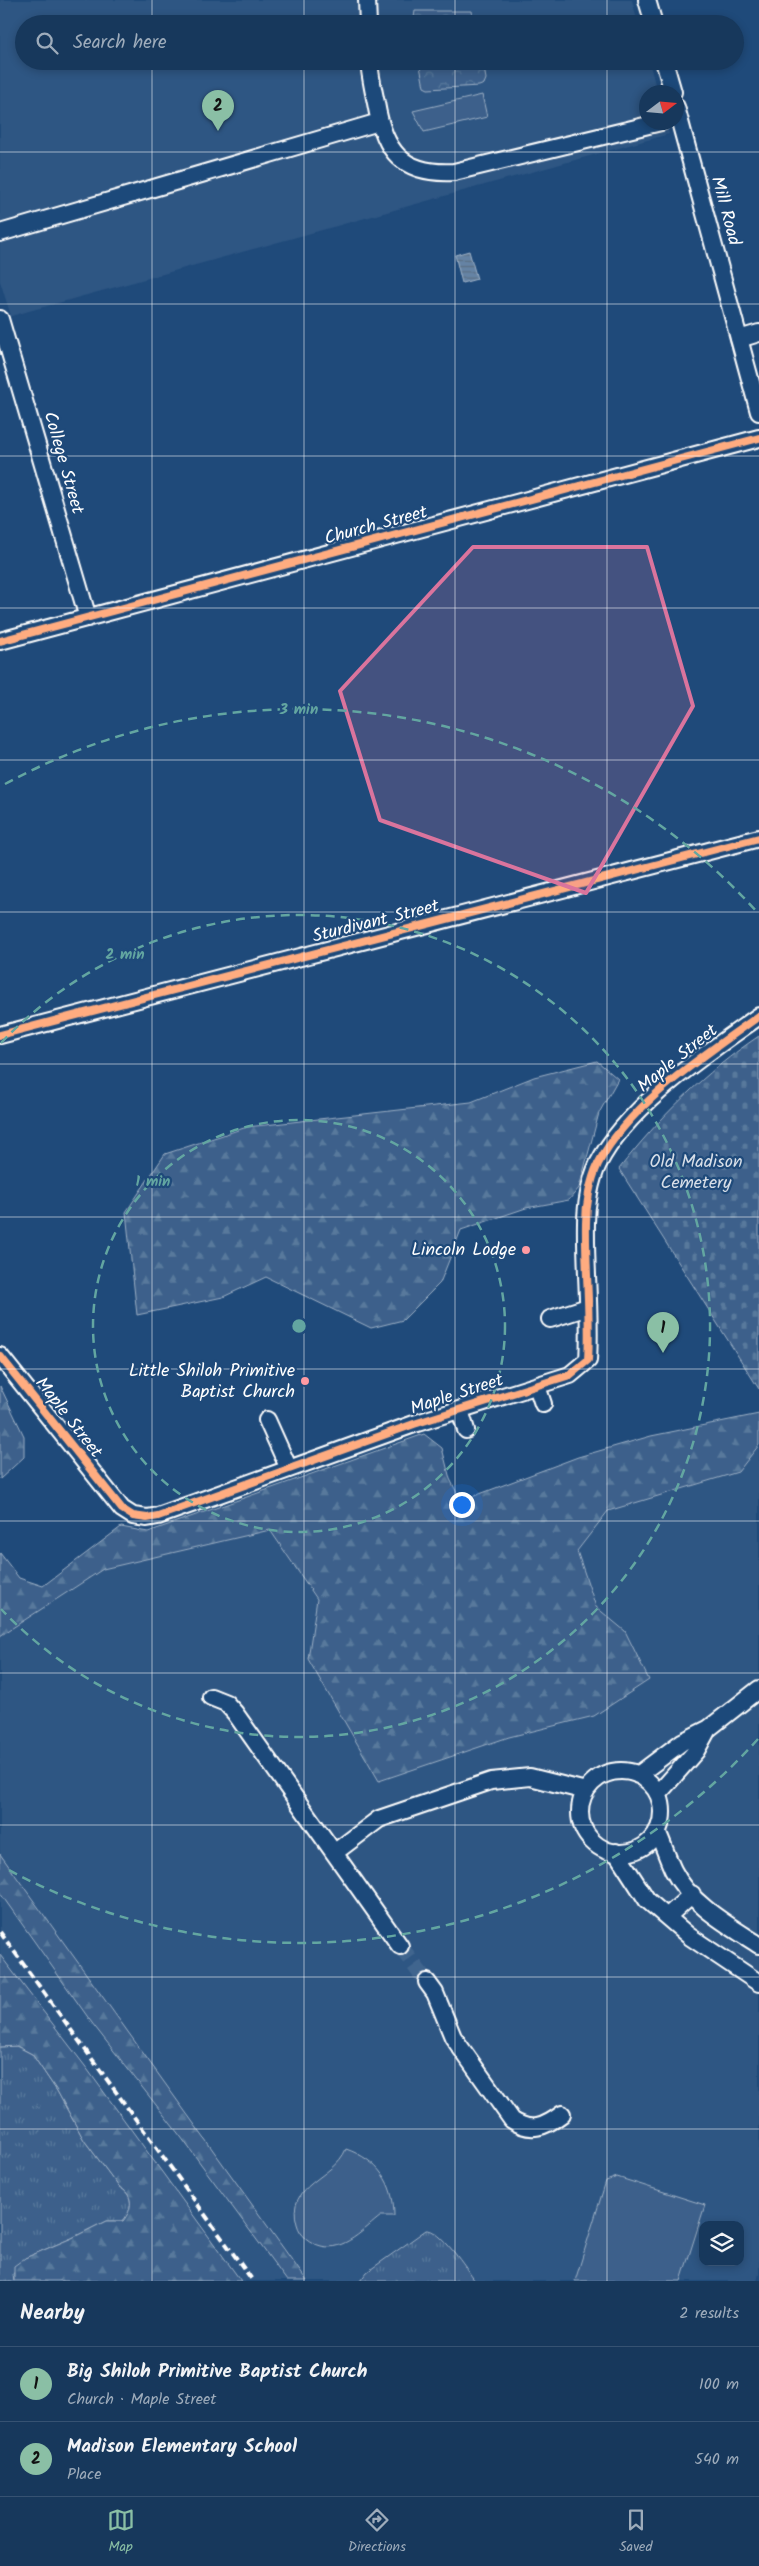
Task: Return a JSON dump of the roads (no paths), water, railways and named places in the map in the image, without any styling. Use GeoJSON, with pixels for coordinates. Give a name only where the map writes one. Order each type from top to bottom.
{"type":"FeatureCollection","features":[{"type":"Feature","properties":{"kind":"street"},"geometry":{"type":"LineString","coordinates":[[367,0],[368,15]]}},
{"type":"Feature","properties":{"kind":"street"},"geometry":{"type":"LineString","coordinates":[[647,0],[651,15]]}},
{"type":"Feature","properties":{"kind":"street"},"geometry":{"type":"LineString","coordinates":[[370,70],[379,122],[388,146],[402,161],[421,170],[437,173],[454,172],[639,127]]}},
{"type":"Feature","properties":{"kind":"street"},"geometry":{"type":"LineString","coordinates":[[667,70],[671,85]]}},
{"type":"Feature","properties":{"kind":"street"},"geometry":{"type":"LineString","coordinates":[[0,233],[379,122]]}},
{"type":"Feature","properties":{"kind":"street","name":"Mill Road"},"geometry":{"type":"LineString","coordinates":[[682,130],[759,412]]}},
{"type":"Feature","properties":{"kind":"street","name":"College Street"},"geometry":{"type":"LineString","coordinates":[[0,319],[88,618]]}},
{"type":"Feature","properties":{"kind":"street"},"geometry":{"type":"LineString","coordinates":[[739,339],[759,333]]}},
{"type":"Feature","properties":{"kind":"street","name":"Church Street"},"geometry":{"type":"LineString","coordinates":[[0,642],[759,438]]}},
{"type":"Feature","properties":{"kind":"street","name":"Sturdivant Street"},"geometry":{"type":"LineString","coordinates":[[0,1034],[759,838]]}},
{"type":"Feature","properties":{"kind":"street","name":"Maple Street"},"geometry":{"type":"LineString","coordinates":[[0,1356],[108,1494],[133,1516],[147,1518],[158,1516],[460,1410],[570,1376],[588,1360],[590,1327],[586,1222],[589,1195],[598,1165],[622,1129],[647,1102],[759,1016]]}},
{"type":"Feature","properties":{"kind":"street"},"geometry":{"type":"LineString","coordinates":[[550,1319],[588,1307]]}},
{"type":"Feature","properties":{"kind":"street"},"geometry":{"type":"LineString","coordinates":[[537,1386],[543,1404]]}},
{"type":"Feature","properties":{"kind":"street"},"geometry":{"type":"LineString","coordinates":[[460,1410],[466,1430]]}},
{"type":"Feature","properties":{"kind":"street"},"geometry":{"type":"LineString","coordinates":[[267,1420],[289,1469]]}},
{"type":"Feature","properties":{"kind":"street"},"geometry":{"type":"LineString","coordinates":[[638,1775],[682,1742],[708,1729],[759,1689]]}},
{"type":"Feature","properties":{"kind":"street"},"geometry":{"type":"LineString","coordinates":[[211,1697],[226,1703],[234,1713],[400,1946]]}},
{"type":"Feature","properties":{"kind":"street"},"geometry":{"type":"LineString","coordinates":[[658,1794],[696,1751],[708,1729]]}},
{"type":"Feature","properties":{"kind":"street"},"geometry":{"type":"LineString","coordinates":[[618,1771],[638,1775],[648,1781],[658,1794],[662,1810],[657,1831],[652,1839],[640,1849],[624,1853],[608,1851],[594,1843],[584,1830],[580,1815],[586,1791],[603,1775],[618,1771]]}},
{"type":"Feature","properties":{"kind":"street"},"geometry":{"type":"LineString","coordinates":[[334,1852],[380,1819],[490,1781],[530,1776],[586,1791]]}},
{"type":"Feature","properties":{"kind":"street"},"geometry":{"type":"LineString","coordinates":[[657,1831],[674,1871],[692,1894],[708,1910],[759,1945]]}},
{"type":"Feature","properties":{"kind":"street"},"geometry":{"type":"LineString","coordinates":[[616,1852],[647,1900],[689,1936],[759,1983]]}},
{"type":"Feature","properties":{"kind":"street"},"geometry":{"type":"LineString","coordinates":[[667,1917],[692,1894]]}},
{"type":"Feature","properties":{"kind":"street"},"geometry":{"type":"LineString","coordinates":[[427,1982],[435,1993],[454,2037],[512,2120],[520,2126],[533,2129],[548,2125],[562,2114]]}},
{"type":"Feature","properties":{"kind":"tunnel"},"geometry":{"type":"LineString","coordinates":[[400,1946],[427,1982]]}},
{"type":"Feature","properties":{"kind":"railway"},"geometry":{"type":"LineString","coordinates":[[0,1932],[253,2281]]}},
{"type":"Feature","properties":{"kind":"place","name":"Madison Elementary School"},"geometry":{"type":"Point","coordinates":[218,131]}},
{"type":"Feature","properties":{"kind":"place","name":"Lincoln Lodge"},"geometry":{"type":"Point","coordinates":[526,1250]}},
{"type":"Feature","properties":{"kind":"place","name":"Big Shiloh Primitive Baptist Church"},"geometry":{"type":"Point","coordinates":[663,1353]}},
{"type":"Feature","properties":{"kind":"place","name":"Little Shiloh Primitive Baptist Church"},"geometry":{"type":"Point","coordinates":[305,1381]}},
{"type":"Feature","properties":{"kind":"park label","name":"Old Madison Cemetery"},"geometry":{"type":"Point","coordinates":[696,1172]}}]}
